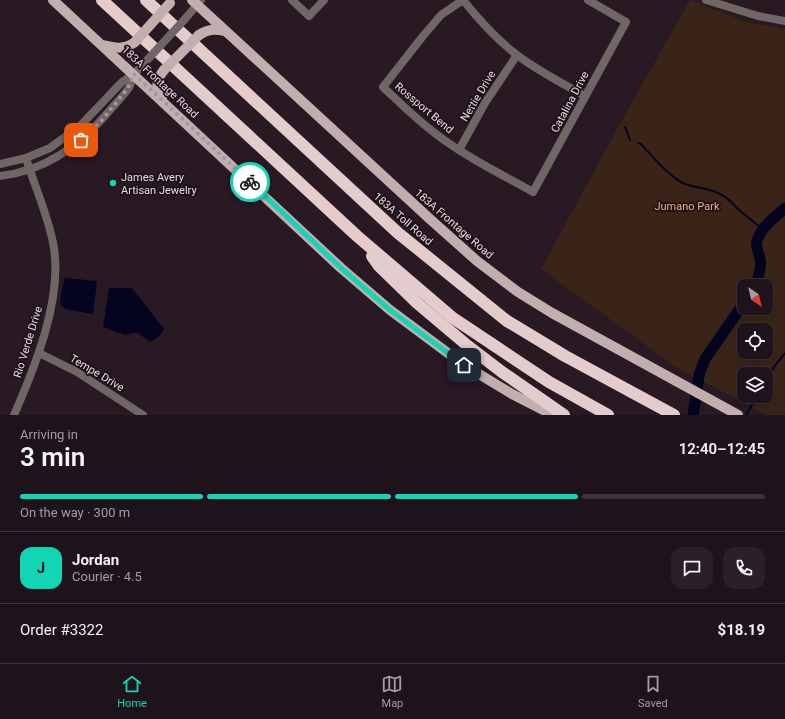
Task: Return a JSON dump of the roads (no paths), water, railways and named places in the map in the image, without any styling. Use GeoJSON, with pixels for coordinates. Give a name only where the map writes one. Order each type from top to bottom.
{"type":"FeatureCollection","features":[{"type":"Feature","properties":{"kind":"highway"},"geometry":{"type":"LineString","coordinates":[[102,0],[357,236],[453,318],[549,382],[608,415]]}},
{"type":"Feature","properties":{"kind":"highway","name":"183A Toll Road"},"geometry":{"type":"LineString","coordinates":[[146,0],[398,233],[507,321],[565,356],[674,415]]}},
{"type":"Feature","properties":{"kind":"highway"},"geometry":{"type":"LineString","coordinates":[[156,0],[205,54]]}},
{"type":"Feature","properties":{"kind":"highway"},"geometry":{"type":"LineString","coordinates":[[357,236],[380,266],[418,303],[468,346],[502,372],[564,415]]}},
{"type":"Feature","properties":{"kind":"main road","name":"183A Frontage Road"},"geometry":{"type":"LineString","coordinates":[[53,0],[341,268],[390,310],[464,365],[553,415]]}},
{"type":"Feature","properties":{"kind":"main road"},"geometry":{"type":"LineString","coordinates":[[101,44],[122,48],[128,47],[171,2]]}},
{"type":"Feature","properties":{"kind":"main road","name":"183A Frontage Road"},"geometry":{"type":"LineString","coordinates":[[196,2],[225,31],[477,261],[518,292],[575,326],[738,415]]}},
{"type":"Feature","properties":{"kind":"main road"},"geometry":{"type":"LineString","coordinates":[[165,104],[157,86],[159,76],[198,35],[211,29],[225,31]]}},
{"type":"Feature","properties":{"kind":"street"},"geometry":{"type":"LineString","coordinates":[[292,0],[309,16],[324,0]]}},
{"type":"Feature","properties":{"kind":"street"},"geometry":{"type":"LineString","coordinates":[[463,0],[479,20],[517,55],[546,74],[585,96]]}},
{"type":"Feature","properties":{"kind":"street","name":"Rossport Bend"},"geometry":{"type":"LineString","coordinates":[[463,0],[441,16],[423,36],[383,87],[414,116],[459,150],[534,192]]}},
{"type":"Feature","properties":{"kind":"street","name":"Catalina Drive"},"geometry":{"type":"LineString","coordinates":[[534,192],[626,22],[588,0]]}},
{"type":"Feature","properties":{"kind":"street"},"geometry":{"type":"LineString","coordinates":[[706,0],[758,16],[785,21]]}},
{"type":"Feature","properties":{"kind":"street"},"geometry":{"type":"LineString","coordinates":[[0,164],[26,158],[50,148],[81,125],[122,82],[134,74],[149,58],[185,19],[196,2]]}},
{"type":"Feature","properties":{"kind":"street","name":"Nettie Drive"},"geometry":{"type":"LineString","coordinates":[[459,150],[485,103],[517,55]]}},
{"type":"Feature","properties":{"kind":"street"},"geometry":{"type":"LineString","coordinates":[[0,176],[30,170],[58,156],[81,140],[102,120],[128,88],[134,74]]}},
{"type":"Feature","properties":{"kind":"street","name":"Rio Verde Drive"},"geometry":{"type":"LineString","coordinates":[[14,415],[39,353],[50,316],[55,281],[54,249],[50,228],[26,158]]}},
{"type":"Feature","properties":{"kind":"street","name":"Tempe Drive"},"geometry":{"type":"LineString","coordinates":[[39,353],[77,372],[143,415]]}},
{"type":"Feature","properties":{"kind":"water"},"geometry":{"type":"Polygon","coordinates":[[[65,278],[97,281],[93,314],[65,309],[62,306],[61,295],[65,278]]]}},
{"type":"Feature","properties":{"kind":"water"},"geometry":{"type":"Polygon","coordinates":[[[109,288],[132,288],[164,329],[160,335],[150,342],[138,333],[125,335],[103,327],[109,288]]]}},
{"type":"Feature","properties":{"kind":"water"},"geometry":{"type":"Polygon","coordinates":[[[697,369],[705,372],[698,415],[690,415],[693,386],[697,369]]]}},
{"type":"Feature","properties":{"kind":"waterway"},"geometry":{"type":"LineString","coordinates":[[625,127],[630,140]]}},
{"type":"Feature","properties":{"kind":"waterway"},"geometry":{"type":"LineString","coordinates":[[638,143],[641,144],[673,177],[685,184],[711,190],[723,196],[731,201],[742,213],[763,229]]}},
{"type":"Feature","properties":{"kind":"waterway"},"geometry":{"type":"LineString","coordinates":[[758,279],[760,272],[760,259],[756,246],[757,241],[765,227],[785,208]]}},
{"type":"Feature","properties":{"kind":"waterway"},"geometry":{"type":"LineString","coordinates":[[779,214],[785,215]]}},
{"type":"Feature","properties":{"kind":"waterway"},"geometry":{"type":"LineString","coordinates":[[693,415],[699,375],[705,359],[737,313]]}},
{"type":"Feature","properties":{"kind":"waterway"},"geometry":{"type":"LineString","coordinates":[[773,369],[785,353]]}},
{"type":"Feature","properties":{"kind":"waterway"},"geometry":{"type":"LineString","coordinates":[[746,415],[753,403]]}},
{"type":"Feature","properties":{"kind":"place","name":"James Avery Artisan Jewelry"},"geometry":{"type":"Point","coordinates":[113,183]}},
{"type":"Feature","properties":{"kind":"park label","name":"Jumano Park"},"geometry":{"type":"Point","coordinates":[687,206]}}]}
